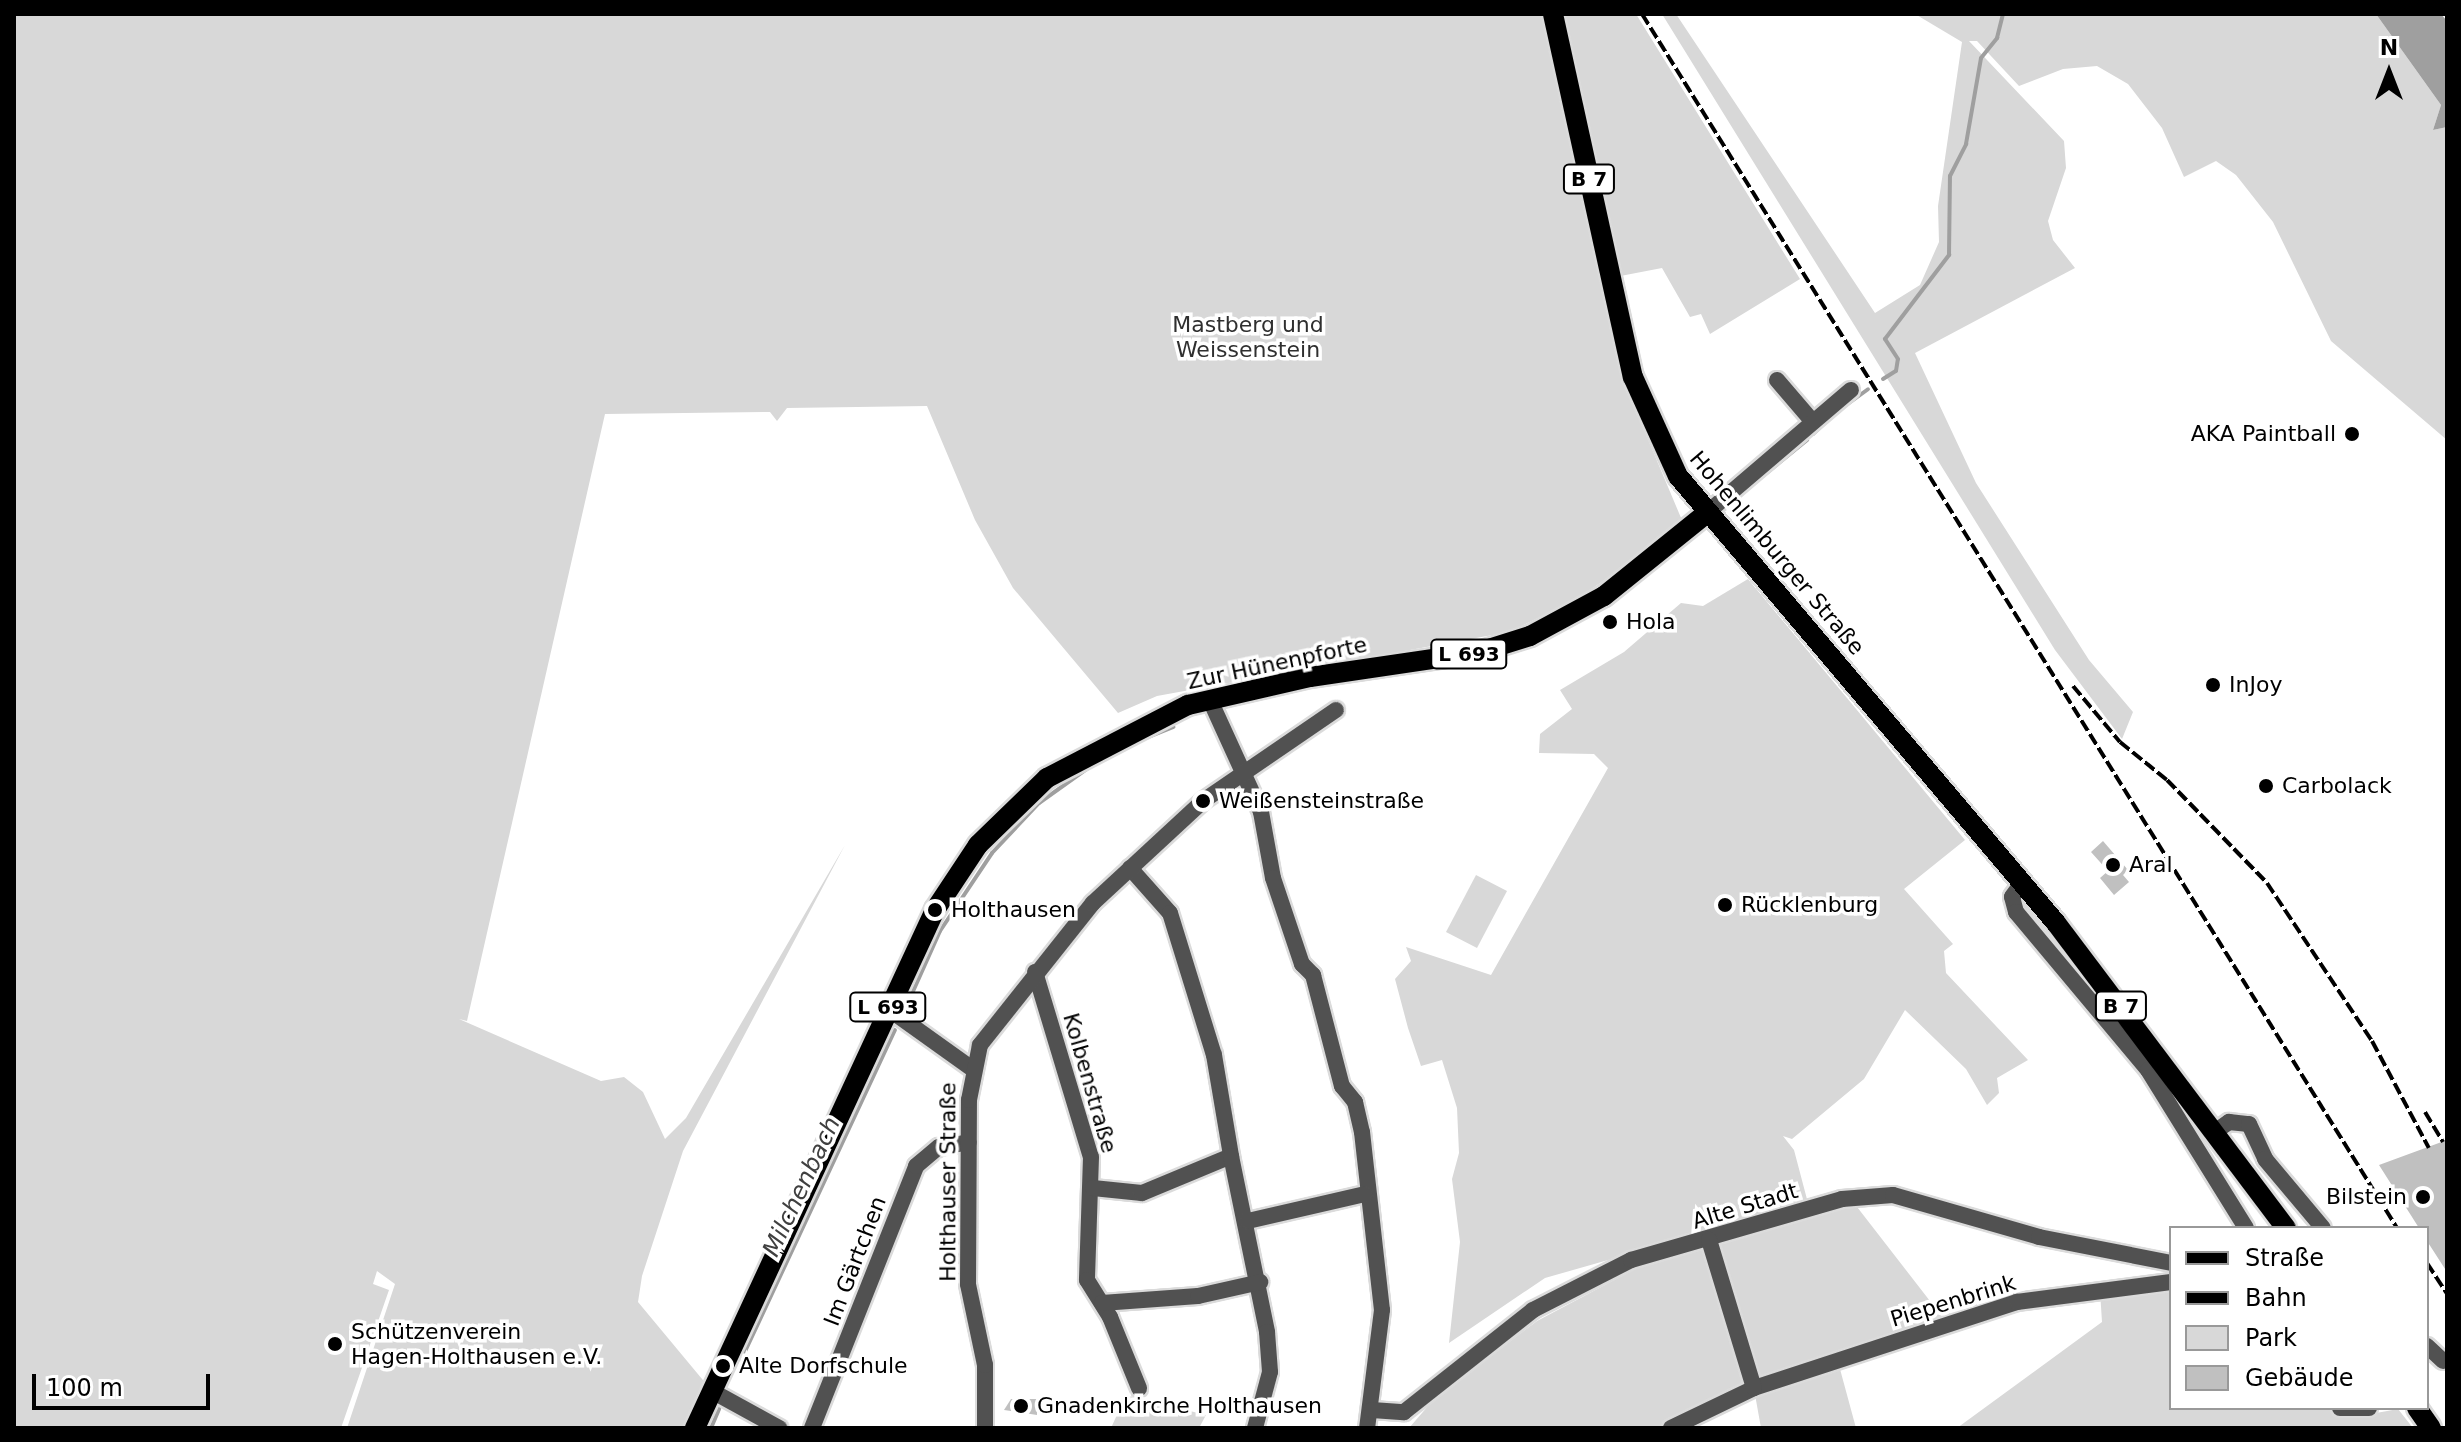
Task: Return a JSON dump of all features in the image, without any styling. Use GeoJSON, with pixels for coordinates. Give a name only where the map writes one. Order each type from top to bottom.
{"type":"FeatureCollection","features":[{"type":"Feature","properties":{"kind":"main road","name":"Hohenlimburger Straße"},"geometry":{"type":"LineString","coordinates":[[1553,14],[1633,377],[1657,441],[1708,512],[2022,883],[2216,1131],[2285,1226]]}},
{"type":"Feature","properties":{"kind":"main road","name":"Zur Hünenpforte"},"geometry":{"type":"LineString","coordinates":[[695,1428],[935,910],[997,824],[1047,778],[1143,724],[1210,700],[1506,646],[1604,596],[1708,512]]}},
{"type":"Feature","properties":{"kind":"main road"},"geometry":{"type":"LineString","coordinates":[[2418,1410],[2431,1428]]}},
{"type":"Feature","properties":{"kind":"street"},"geometry":{"type":"LineString","coordinates":[[1777,380],[1813,422]]}},
{"type":"Feature","properties":{"kind":"street"},"geometry":{"type":"LineString","coordinates":[[1708,512],[1851,390]]}},
{"type":"Feature","properties":{"kind":"street"},"geometry":{"type":"LineString","coordinates":[[1210,700],[1261,812],[1273,878],[1302,964],[1313,975],[1325,1008],[1322,1023],[1342,1086],[1355,1102],[1371,1182],[1365,1194],[1374,1268],[1381,1275],[1372,1410],[1367,1428]]}},
{"type":"Feature","properties":{"kind":"street","name":"Holthauser Straße"},"geometry":{"type":"LineString","coordinates":[[985,1428],[985,1365],[968,1284],[971,1068],[980,1045],[1035,972],[1130,868],[1243,769],[1336,710]]}},
{"type":"Feature","properties":{"kind":"street"},"geometry":{"type":"LineString","coordinates":[[1130,868],[1170,913],[1214,1055],[1231,1156],[1260,1282],[1270,1372],[1255,1428]]}},
{"type":"Feature","properties":{"kind":"street"},"geometry":{"type":"LineString","coordinates":[[2022,883],[2012,897],[2016,912],[2148,1070],[2245,1226]]}},
{"type":"Feature","properties":{"kind":"street","name":"Kolbenstraße"},"geometry":{"type":"LineString","coordinates":[[1035,972],[1091,1157],[1093,1188],[1087,1280],[1102,1303],[1139,1388]]}},
{"type":"Feature","properties":{"kind":"street"},"geometry":{"type":"LineString","coordinates":[[887,1008],[971,1068]]}},
{"type":"Feature","properties":{"kind":"street"},"geometry":{"type":"LineString","coordinates":[[2216,1131],[2229,1122],[2249,1124],[2265,1159],[2321,1226]]}},
{"type":"Feature","properties":{"kind":"street","name":"Im Gärtchen"},"geometry":{"type":"LineString","coordinates":[[812,1428],[916,1166],[939,1147],[969,1142]]}},
{"type":"Feature","properties":{"kind":"street"},"geometry":{"type":"LineString","coordinates":[[1093,1188],[1142,1193],[1231,1156]]}},
{"type":"Feature","properties":{"kind":"street"},"geometry":{"type":"LineString","coordinates":[[1248,1221],[1365,1194]]}},
{"type":"Feature","properties":{"kind":"street","name":"Alte Stadt"},"geometry":{"type":"LineString","coordinates":[[1372,1410],[1404,1412],[1533,1310],[1581,1282],[1631,1260],[1709,1240],[1842,1199],[1893,1195],[2039,1237],[2169,1263]]}},
{"type":"Feature","properties":{"kind":"street"},"geometry":{"type":"LineString","coordinates":[[1709,1240],[1754,1388]]}},
{"type":"Feature","properties":{"kind":"street"},"geometry":{"type":"LineString","coordinates":[[1102,1303],[1185,1298],[1260,1282]]}},
{"type":"Feature","properties":{"kind":"street","name":"Piepenbrink"},"geometry":{"type":"LineString","coordinates":[[1671,1428],[1754,1388],[2017,1302],[2169,1282]]}},
{"type":"Feature","properties":{"kind":"street"},"geometry":{"type":"LineString","coordinates":[[2429,1348],[2443,1361]]}},
{"type":"Feature","properties":{"kind":"street"},"geometry":{"type":"LineString","coordinates":[[712,1391],[779,1428]]}},
{"type":"Feature","properties":{"kind":"green space","name":"Mastberg und Weissenstein"},"geometry":{"type":"Polygon","coordinates":[[[14,14],[1541,14],[1575,138],[1610,318],[1642,425],[1684,525],[1577,599],[1509,632],[1157,696],[1118,713],[1013,588],[975,520],[927,406],[787,408],[777,421],[770,412],[605,414],[467,1021],[459,1019],[601,1081],[624,1077],[643,1092],[665,1139],[686,1118],[845,845],[683,1151],[642,1276],[638,1302],[712,1391],[694,1428],[347,1428],[395,1284],[377,1271],[373,1284],[389,1290],[341,1428],[14,1428],[14,14]]]}},
{"type":"Feature","properties":{"kind":"green space"},"geometry":{"type":"Polygon","coordinates":[[[1555,14],[1636,14],[1800,279],[1710,334],[1701,314],[1690,317],[1662,268],[1610,278],[1555,14]]]}},
{"type":"Feature","properties":{"kind":"green space"},"geometry":{"type":"Polygon","coordinates":[[[1662,14],[1676,14],[1875,313],[1920,285],[1939,242],[1938,206],[1962,42],[1915,14],[2376,14],[2441,105],[2433,130],[2447,127],[2447,440],[2331,341],[2273,222],[2236,175],[2216,161],[2184,177],[2162,128],[2128,84],[2097,66],[2063,69],[2019,86],[1977,41],[1969,41],[2064,141],[2066,168],[2048,221],[2053,240],[2075,268],[1915,353],[1976,483],[2089,660],[2133,712],[2122,739],[2055,650],[1662,14]]]}},
{"type":"Feature","properties":{"kind":"green space"},"geometry":{"type":"Polygon","coordinates":[[[1748,579],[1965,840],[1904,889],[1953,944],[1944,951],[1946,973],[2028,1060],[1997,1078],[1999,1093],[1987,1105],[1966,1069],[1905,1010],[1864,1079],[1792,1139],[1783,1136],[1794,1150],[1808,1203],[1545,1278],[1449,1343],[1460,1242],[1452,1179],[1459,1153],[1457,1108],[1442,1060],[1421,1066],[1408,1028],[1395,979],[1411,961],[1406,947],[1491,975],[1608,768],[1594,754],[1539,753],[1540,734],[1572,709],[1560,690],[1624,652],[1681,603],[1703,606],[1748,579]]]}},
{"type":"Feature","properties":{"kind":"green space"},"geometry":{"type":"Polygon","coordinates":[[[1476,875],[1507,891],[1477,948],[1446,932],[1476,875]]]}},
{"type":"Feature","properties":{"kind":"green space"},"geometry":{"type":"Polygon","coordinates":[[[1854,1203],[1947,1323],[1837,1358],[1856,1428],[1761,1428],[1754,1389],[1671,1428],[1409,1428],[1435,1398],[1537,1321],[1635,1269],[1854,1203]]]}},
{"type":"Feature","properties":{"kind":"green space"},"geometry":{"type":"Polygon","coordinates":[[[2169,1286],[2169,1410],[2332,1410],[2360,1416],[2399,1410],[2413,1428],[1957,1428],[2102,1322],[2100,1291],[2169,1286]]]}},
{"type":"Feature","properties":{"kind":"green space"},"geometry":{"type":"Polygon","coordinates":[[[1126,1395],[1206,1415],[1199,1428],[1111,1428],[1126,1395]]]}},
{"type":"Feature","properties":{"kind":"shaded area"},"geometry":{"type":"Polygon","coordinates":[[[2376,14],[2441,14],[2447,21],[2447,127],[2433,130],[2441,105],[2376,14]]]}},
{"type":"Feature","properties":{"kind":"building","name":"Aral"},"geometry":{"type":"Polygon","coordinates":[[[2103,841],[2128,870],[2123,875],[2129,882],[2114,895],[2100,878],[2108,871],[2091,852],[2103,841]]]}},
{"type":"Feature","properties":{"kind":"building","name":"Bilstein"},"geometry":{"type":"Polygon","coordinates":[[[2447,1140],[2447,1272],[2429,1244],[2429,1226],[2418,1226],[2379,1165],[2447,1140]]]}},
{"type":"Feature","properties":{"kind":"building","name":"Gnadenkirche Holthausen"},"geometry":{"type":"Polygon","coordinates":[[[1011,1399],[1037,1399],[1037,1415],[1004,1410],[1011,1399]]]}},
{"type":"Feature","properties":{"kind":"waterway"},"geometry":{"type":"LineString","coordinates":[[1883,379],[1896,371],[1898,359],[1885,339],[1949,255],[1950,176],[1966,144],[1981,58],[1997,38],[2003,14]]}},
{"type":"Feature","properties":{"kind":"waterway"},"geometry":{"type":"LineString","coordinates":[[1838,411],[1868,389]]}},
{"type":"Feature","properties":{"kind":"waterway"},"geometry":{"type":"LineString","coordinates":[[1813,434],[1827,421]]}},
{"type":"Feature","properties":{"kind":"waterway"},"geometry":{"type":"LineString","coordinates":[[1763,476],[1807,440]]}},
{"type":"Feature","properties":{"kind":"waterway","name":"Milchenbach"},"geometry":{"type":"LineString","coordinates":[[1141,740],[1173,727]]}},
{"type":"Feature","properties":{"kind":"waterway","name":"Milchenbach"},"geometry":{"type":"LineString","coordinates":[[906,1007],[940,931],[992,853],[1039,803],[1091,766]]}},
{"type":"Feature","properties":{"kind":"waterway","name":"Milchenbach"},"geometry":{"type":"LineString","coordinates":[[741,1360],[895,1030]]}},
{"type":"Feature","properties":{"kind":"waterway","name":"Milchenbach"},"geometry":{"type":"LineString","coordinates":[[711,1428],[719,1409]]}},
{"type":"Feature","properties":{"kind":"railway"},"geometry":{"type":"LineString","coordinates":[[1642,14],[2396,1226]]}},
{"type":"Feature","properties":{"kind":"railway"},"geometry":{"type":"LineString","coordinates":[[2073,686],[2120,742],[2167,780],[2267,883],[2372,1041],[2429,1148]]}},
{"type":"Feature","properties":{"kind":"railway"},"geometry":{"type":"LineString","coordinates":[[2425,1112],[2443,1142]]}},
{"type":"Feature","properties":{"kind":"railway"},"geometry":{"type":"LineString","coordinates":[[2429,1266],[2447,1294]]}},
{"type":"Feature","properties":{"kind":"place","name":"AKA Paintball"},"geometry":{"type":"Point","coordinates":[2352,434]}},
{"type":"Feature","properties":{"kind":"place","name":"Hola"},"geometry":{"type":"Point","coordinates":[1610,622]}},
{"type":"Feature","properties":{"kind":"place","name":"InJoy"},"geometry":{"type":"Point","coordinates":[2213,685]}},
{"type":"Feature","properties":{"kind":"place","name":"Carbolack"},"geometry":{"type":"Point","coordinates":[2266,786]}},
{"type":"Feature","properties":{"kind":"place","name":"Weißensteinstraße"},"geometry":{"type":"Point","coordinates":[1203,801]}},
{"type":"Feature","properties":{"kind":"place","name":"Aral"},"geometry":{"type":"Point","coordinates":[2113,865]}},
{"type":"Feature","properties":{"kind":"place","name":"Rücklenburg"},"geometry":{"type":"Point","coordinates":[1725,905]}},
{"type":"Feature","properties":{"kind":"place","name":"Holthausen"},"geometry":{"type":"Point","coordinates":[935,910]}},
{"type":"Feature","properties":{"kind":"place","name":"Bilstein"},"geometry":{"type":"Point","coordinates":[2423,1197]}},
{"type":"Feature","properties":{"kind":"place","name":"Schützenverein Hagen-Holthausen e.V."},"geometry":{"type":"Point","coordinates":[335,1344]}},
{"type":"Feature","properties":{"kind":"place","name":"Alte Dorfschule"},"geometry":{"type":"Point","coordinates":[723,1366]}},
{"type":"Feature","properties":{"kind":"place","name":"Gnadenkirche Holthausen"},"geometry":{"type":"Point","coordinates":[1021,1406]}}]}
